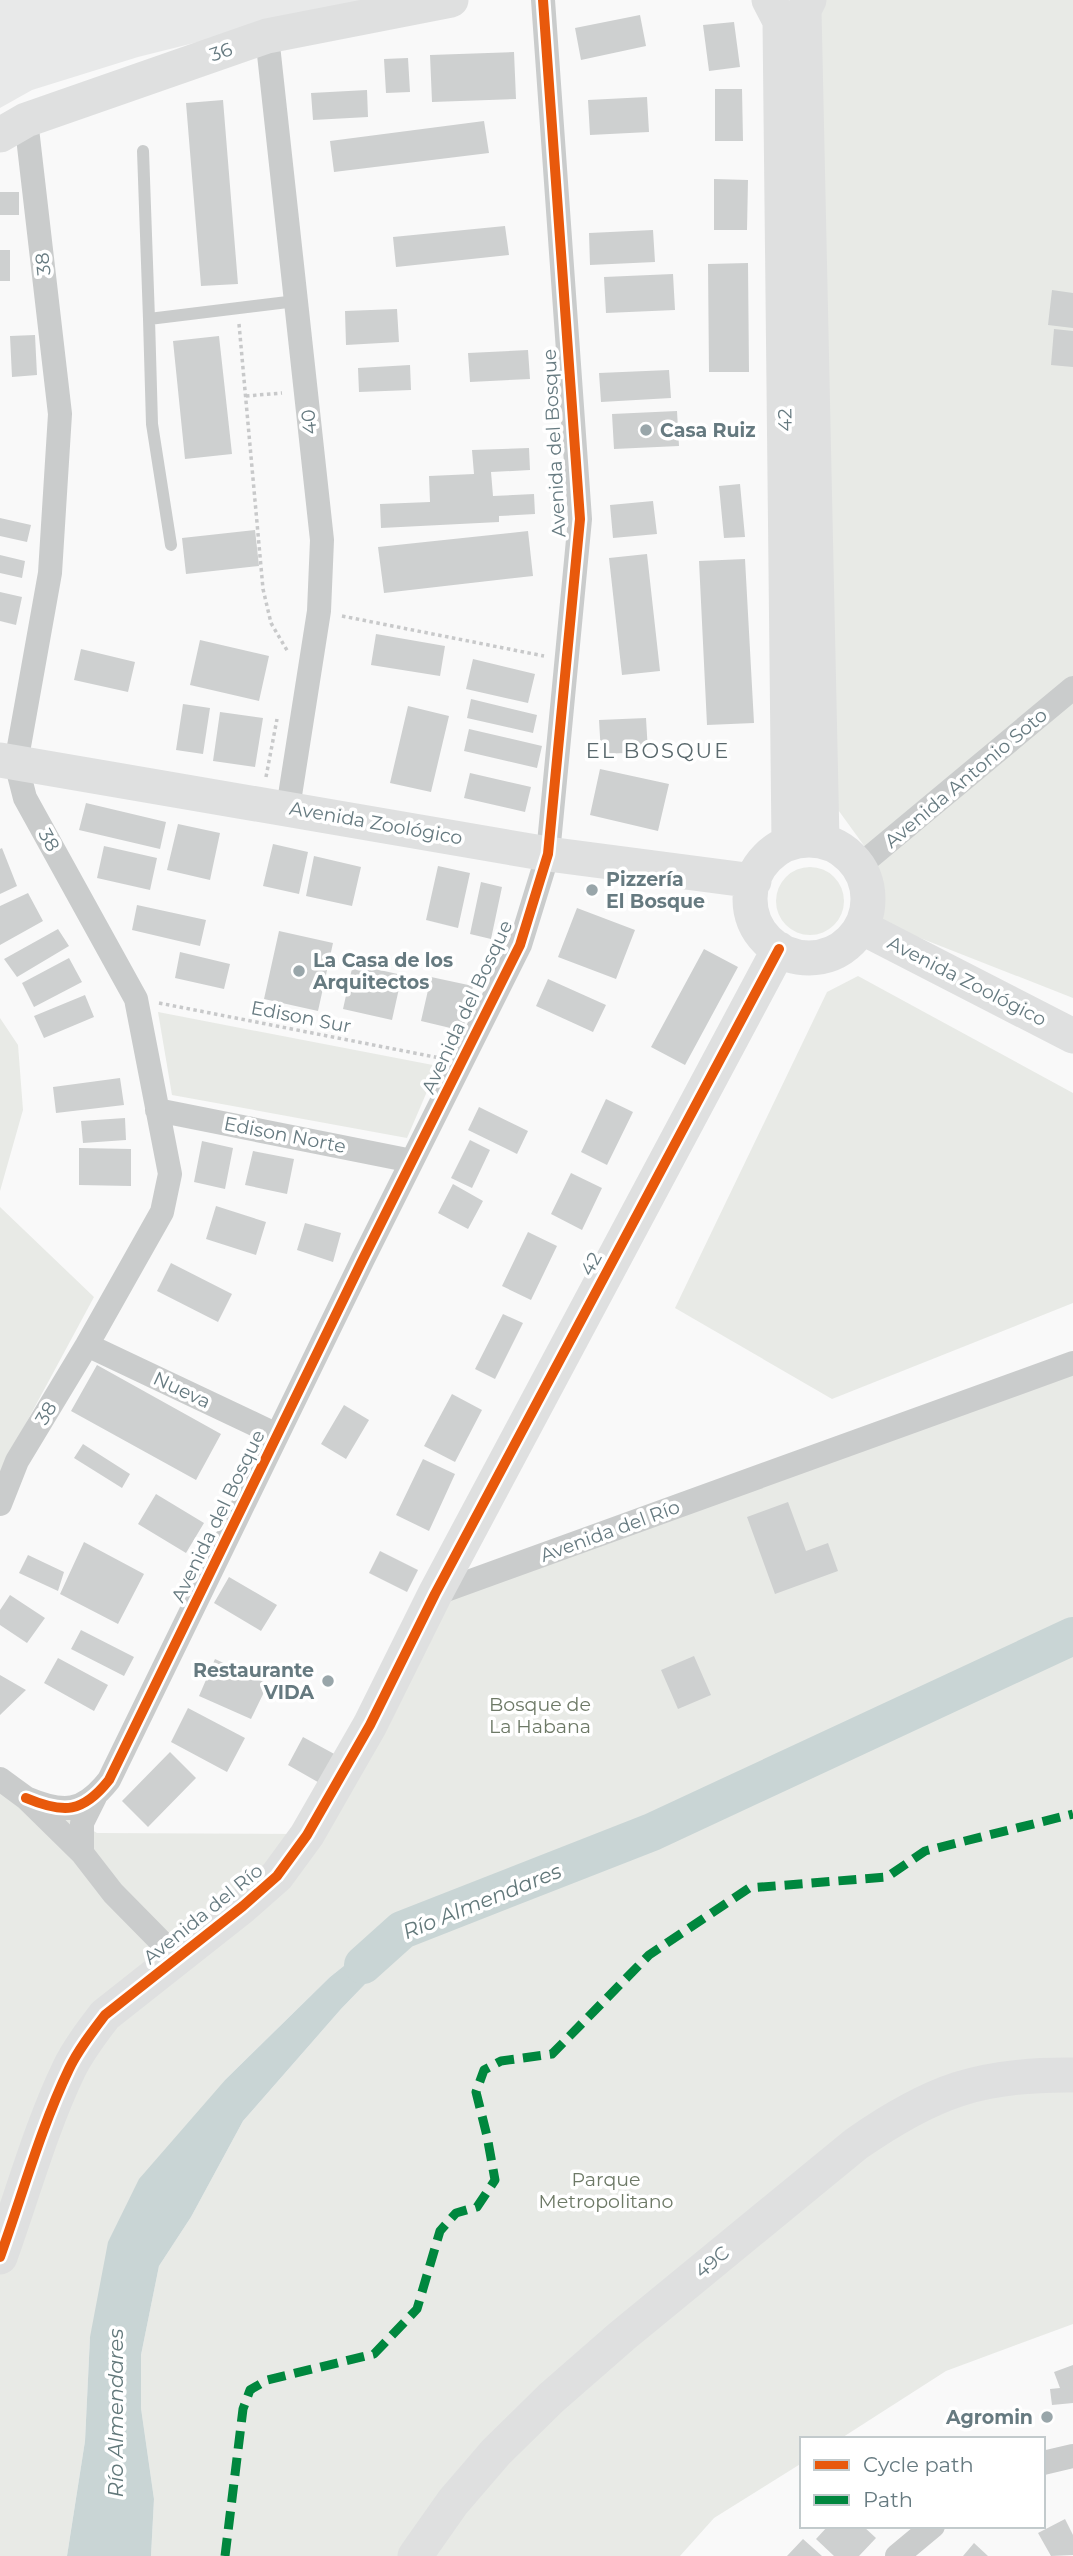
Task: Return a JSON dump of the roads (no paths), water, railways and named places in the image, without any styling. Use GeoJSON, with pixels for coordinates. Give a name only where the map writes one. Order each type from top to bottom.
{"type":"FeatureCollection","features":[{"type":"Feature","properties":{"kind":"street","name":"36"},"geometry":{"type":"LineString","coordinates":[[13,128],[267,36],[451,0]]}},
{"type":"Feature","properties":{"kind":"street","name":"Avenida del Bosque"},"geometry":{"type":"LineString","coordinates":[[82,1853],[82,1823],[95,1797],[109,1780],[520,945],[548,854],[580,519],[542,0]]}},
{"type":"Feature","properties":{"kind":"street","name":"42"},"geometry":{"type":"LineString","coordinates":[[769,0],[780,21],[806,842]]}},
{"type":"Feature","properties":{"kind":"street","name":"42"},"geometry":{"type":"LineString","coordinates":[[806,842],[804,10],[809,0]]}},
{"type":"Feature","properties":{"kind":"street","name":"40"},"geometry":{"type":"LineString","coordinates":[[267,36],[322,540],[319,611],[275,806]]}},
{"type":"Feature","properties":{"kind":"street","name":"38"},"geometry":{"type":"LineString","coordinates":[[0,1504],[17,1461],[87,1345],[162,1212],[170,1174],[136,999],[25,798],[8,762],[50,573],[60,414],[13,128]]}},
{"type":"Feature","properties":{"kind":"street","name":"Avenida Antonio Soto"},"geometry":{"type":"LineString","coordinates":[[858,867],[1073,688]]}},
{"type":"Feature","properties":{"kind":"street","name":"Avenida Zoológico"},"geometry":{"type":"LineString","coordinates":[[8,762],[548,854],[754,881]]}},
{"type":"Feature","properties":{"kind":"street"},"geometry":{"type":"LineString","coordinates":[[806,842],[848,855],[858,867],[865,881],[867,912],[862,927],[850,942],[834,953],[816,958],[796,957],[779,949],[764,937],[750,906],[754,881],[760,867],[771,854],[806,842]]}},
{"type":"Feature","properties":{"kind":"street","name":"Avenida Zoológico"},"geometry":{"type":"LineString","coordinates":[[862,927],[1073,1035]]}},
{"type":"Feature","properties":{"kind":"street","name":"42"},"geometry":{"type":"LineString","coordinates":[[435,1594],[779,949]]}},
{"type":"Feature","properties":{"kind":"street","name":"Edison Norte"},"geometry":{"type":"LineString","coordinates":[[157,1110],[412,1161]]}},
{"type":"Feature","properties":{"kind":"street","name":"Nueva"},"geometry":{"type":"LineString","coordinates":[[87,1345],[277,1435]]}},
{"type":"Feature","properties":{"kind":"street","name":"Avenida del Río"},"geometry":{"type":"LineString","coordinates":[[0,2257],[70,2067],[105,2015],[178,1959],[277,1876],[307,1835],[370,1724],[435,1594],[1073,1363]]}},
{"type":"Feature","properties":{"kind":"street"},"geometry":{"type":"LineString","coordinates":[[0,1779],[26,1798],[82,1853],[113,1893],[178,1959]]}},
{"type":"Feature","properties":{"kind":"street"},"geometry":{"type":"LineString","coordinates":[[26,1798],[46,1807],[67,1808],[81,1806],[95,1797]]}},
{"type":"Feature","properties":{"kind":"street","name":"49C"},"geometry":{"type":"LineString","coordinates":[[415,2556],[453,2502],[496,2452],[551,2399],[622,2336],[856,2144],[891,2120],[962,2086],[1001,2078],[1073,2075]]}},
{"type":"Feature","properties":{"kind":"street"},"geometry":{"type":"LineString","coordinates":[[1045,2463],[1073,2456]]}},
{"type":"Feature","properties":{"kind":"street"},"geometry":{"type":"LineString","coordinates":[[897,2556],[931,2528]]}},
{"type":"Feature","properties":{"kind":"lane"},"geometry":{"type":"LineString","coordinates":[[143,151],[152,424],[171,545]]}},
{"type":"Feature","properties":{"kind":"lane"},"geometry":{"type":"LineString","coordinates":[[149,319],[296,301]]}},
{"type":"Feature","properties":{"kind":"water"},"geometry":{"type":"Polygon","coordinates":[[[402,1930],[370,1979],[243,2121],[191,2217],[159,2266],[141,2355],[141,2408],[154,2499],[151,2556],[67,2556],[85,2441],[90,2337],[108,2242],[139,2179],[226,2079],[330,1977],[350,1961],[402,1930]]]}},
{"type":"Feature","properties":{"kind":"waterway","name":"Río Almendares"},"geometry":{"type":"LineString","coordinates":[[363,1965],[402,1930],[652,1832],[1073,1636]]}},
{"type":"Feature","properties":{"kind":"place","name":"Casa Ruiz"},"geometry":{"type":"Point","coordinates":[646,430]}},
{"type":"Feature","properties":{"kind":"place","name":"Pizzería El Bosque"},"geometry":{"type":"Point","coordinates":[592,890]}},
{"type":"Feature","properties":{"kind":"place","name":"La Casa de los Arquitectos"},"geometry":{"type":"Point","coordinates":[299,971]}},
{"type":"Feature","properties":{"kind":"place","name":"Restaurante VIDA"},"geometry":{"type":"Point","coordinates":[328,1681]}},
{"type":"Feature","properties":{"kind":"place","name":"Agromin"},"geometry":{"type":"Point","coordinates":[1047,2417]}},
{"type":"Feature","properties":{"kind":"district","name":"EL BOSQUE"},"geometry":{"type":"Point","coordinates":[658,750]}},
{"type":"Feature","properties":{"kind":"park label","name":"Bosque de La Habana"},"geometry":{"type":"Point","coordinates":[540,1715]}},
{"type":"Feature","properties":{"kind":"park label","name":"Parque Metropolitano"},"geometry":{"type":"Point","coordinates":[606,2190]}}]}
